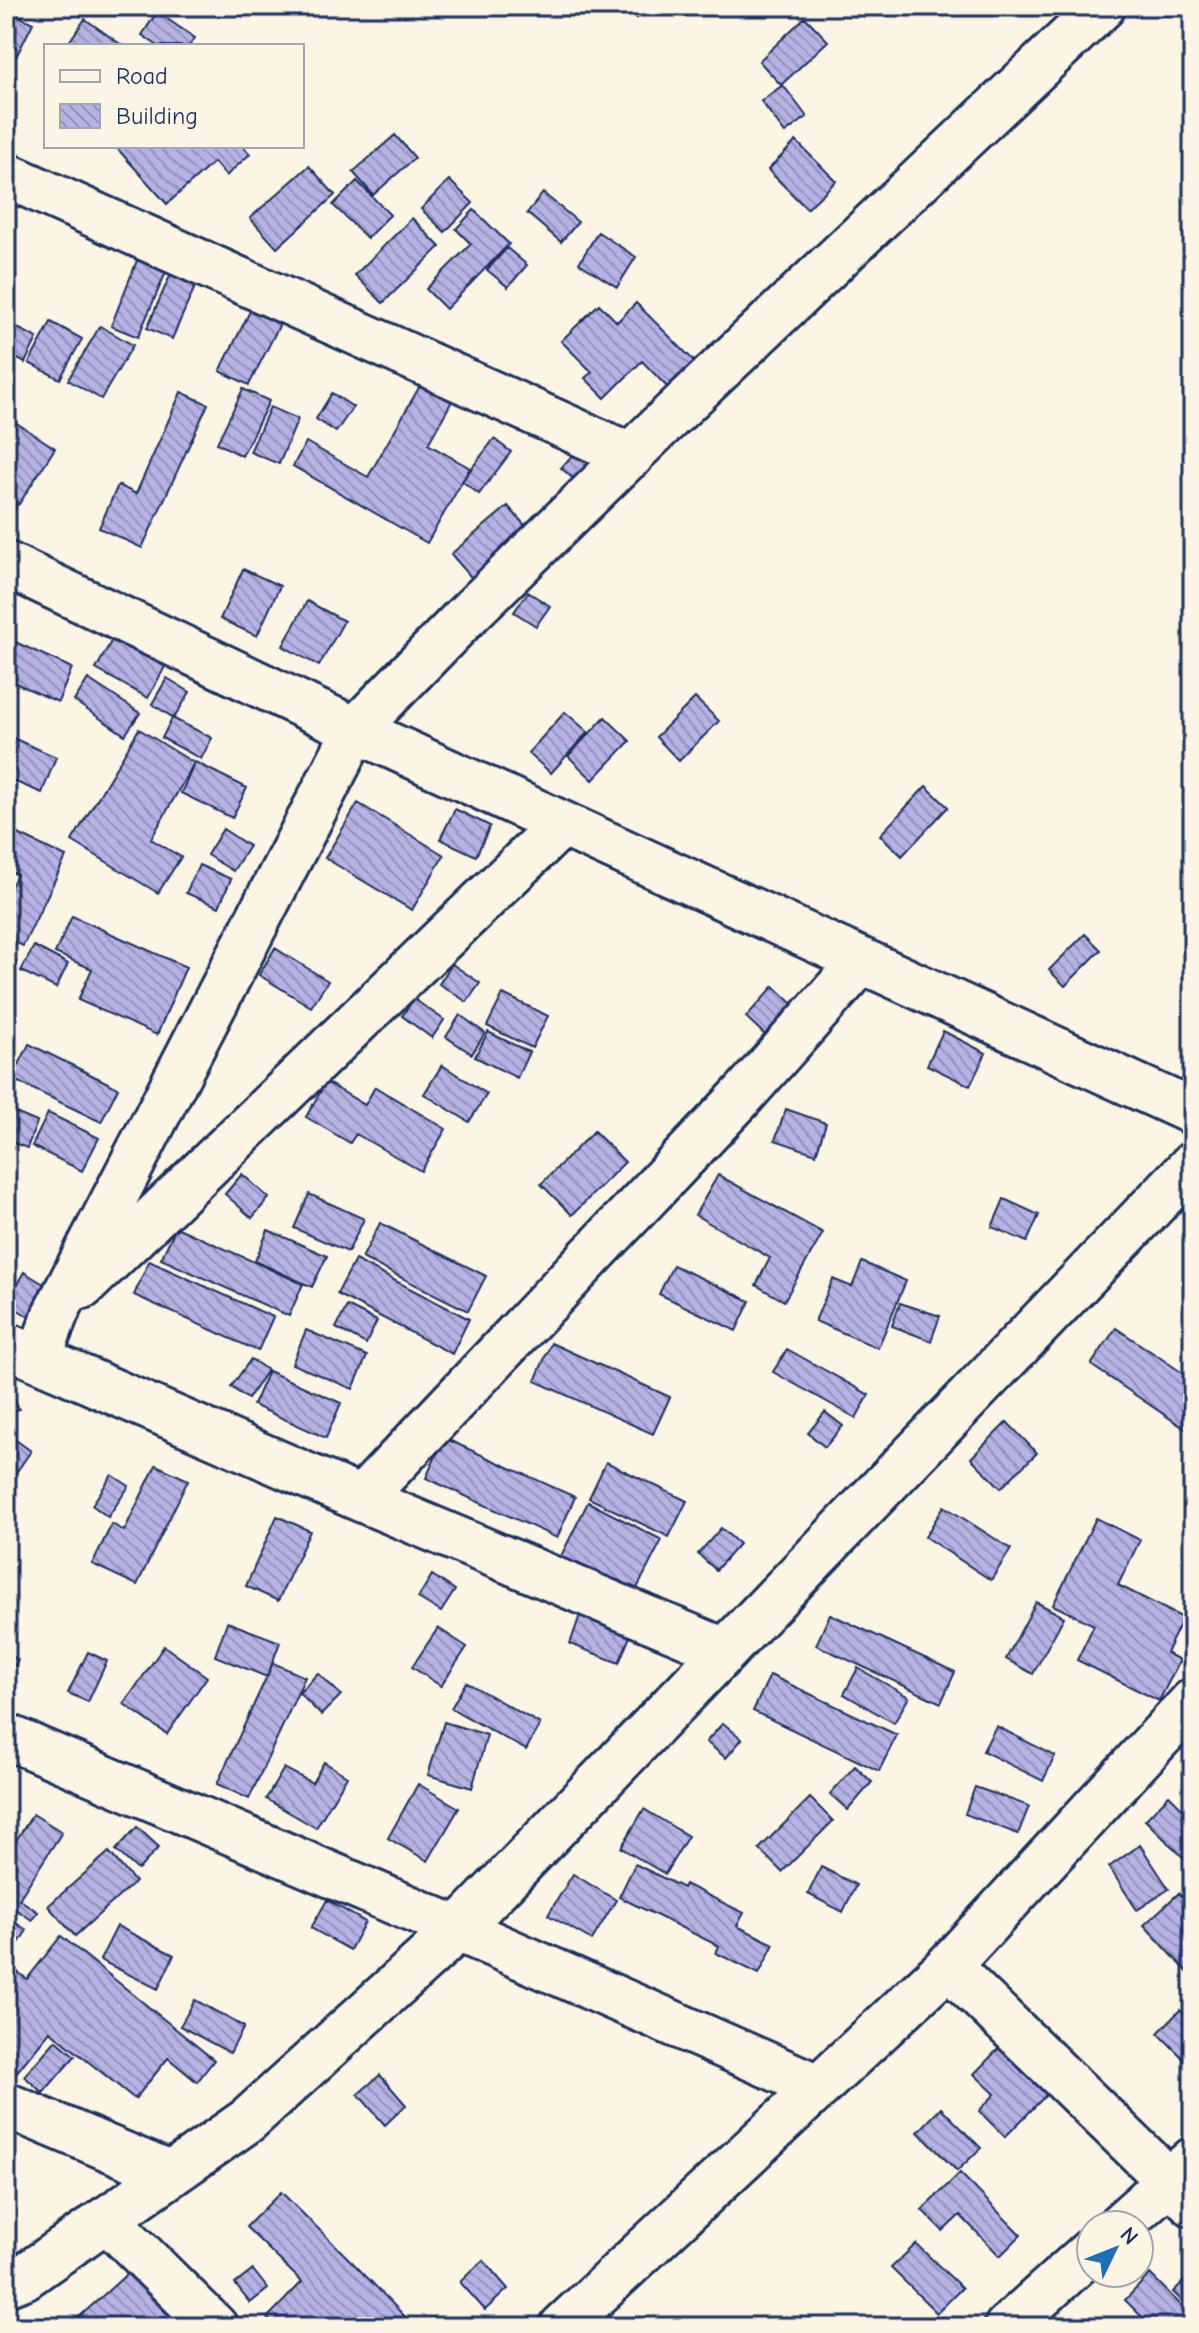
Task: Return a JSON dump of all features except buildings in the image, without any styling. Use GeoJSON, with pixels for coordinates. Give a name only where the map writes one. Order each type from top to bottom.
{"type":"FeatureCollection","features":[{"type":"Feature","properties":{"kind":"street"},"geometry":{"type":"LineString","coordinates":[[56,1312],[356,729],[464,618],[631,456],[1103,6]]}},
{"type":"Feature","properties":{"kind":"street"},"geometry":{"type":"LineString","coordinates":[[6,175],[631,456]]}},
{"type":"Feature","properties":{"kind":"street"},"geometry":{"type":"LineString","coordinates":[[9,573],[1193,1112]]}},
{"type":"Feature","properties":{"kind":"street"},"geometry":{"type":"LineString","coordinates":[[562,824],[56,1312],[22,1351],[361,1499],[725,1651]]}},
{"type":"Feature","properties":{"kind":"street"},"geometry":{"type":"LineString","coordinates":[[361,1499],[744,1094],[862,961]]}},
{"type":"Feature","properties":{"kind":"street"},"geometry":{"type":"LineString","coordinates":[[12,2285],[248,2120],[458,1929],[1193,1164]]}},
{"type":"Feature","properties":{"kind":"street"},"geometry":{"type":"LineString","coordinates":[[562,2327],[948,1966],[1193,1701]]}},
{"type":"Feature","properties":{"kind":"street"},"geometry":{"type":"LineString","coordinates":[[6,1736],[818,2087]]}},
{"type":"Feature","properties":{"kind":"street"},"geometry":{"type":"LineString","coordinates":[[948,1966],[1185,2181],[1144,2209]]}},
{"type":"Feature","properties":{"kind":"street"},"geometry":{"type":"LineString","coordinates":[[6,2105],[170,2174]]}},
{"type":"Feature","properties":{"kind":"street"},"geometry":{"type":"LineString","coordinates":[[106,2219],[215,2327]]}},
{"type":"Feature","properties":{"kind":"street"},"geometry":{"type":"LineString","coordinates":[[1007,2327],[1075,2265]]}}]}
